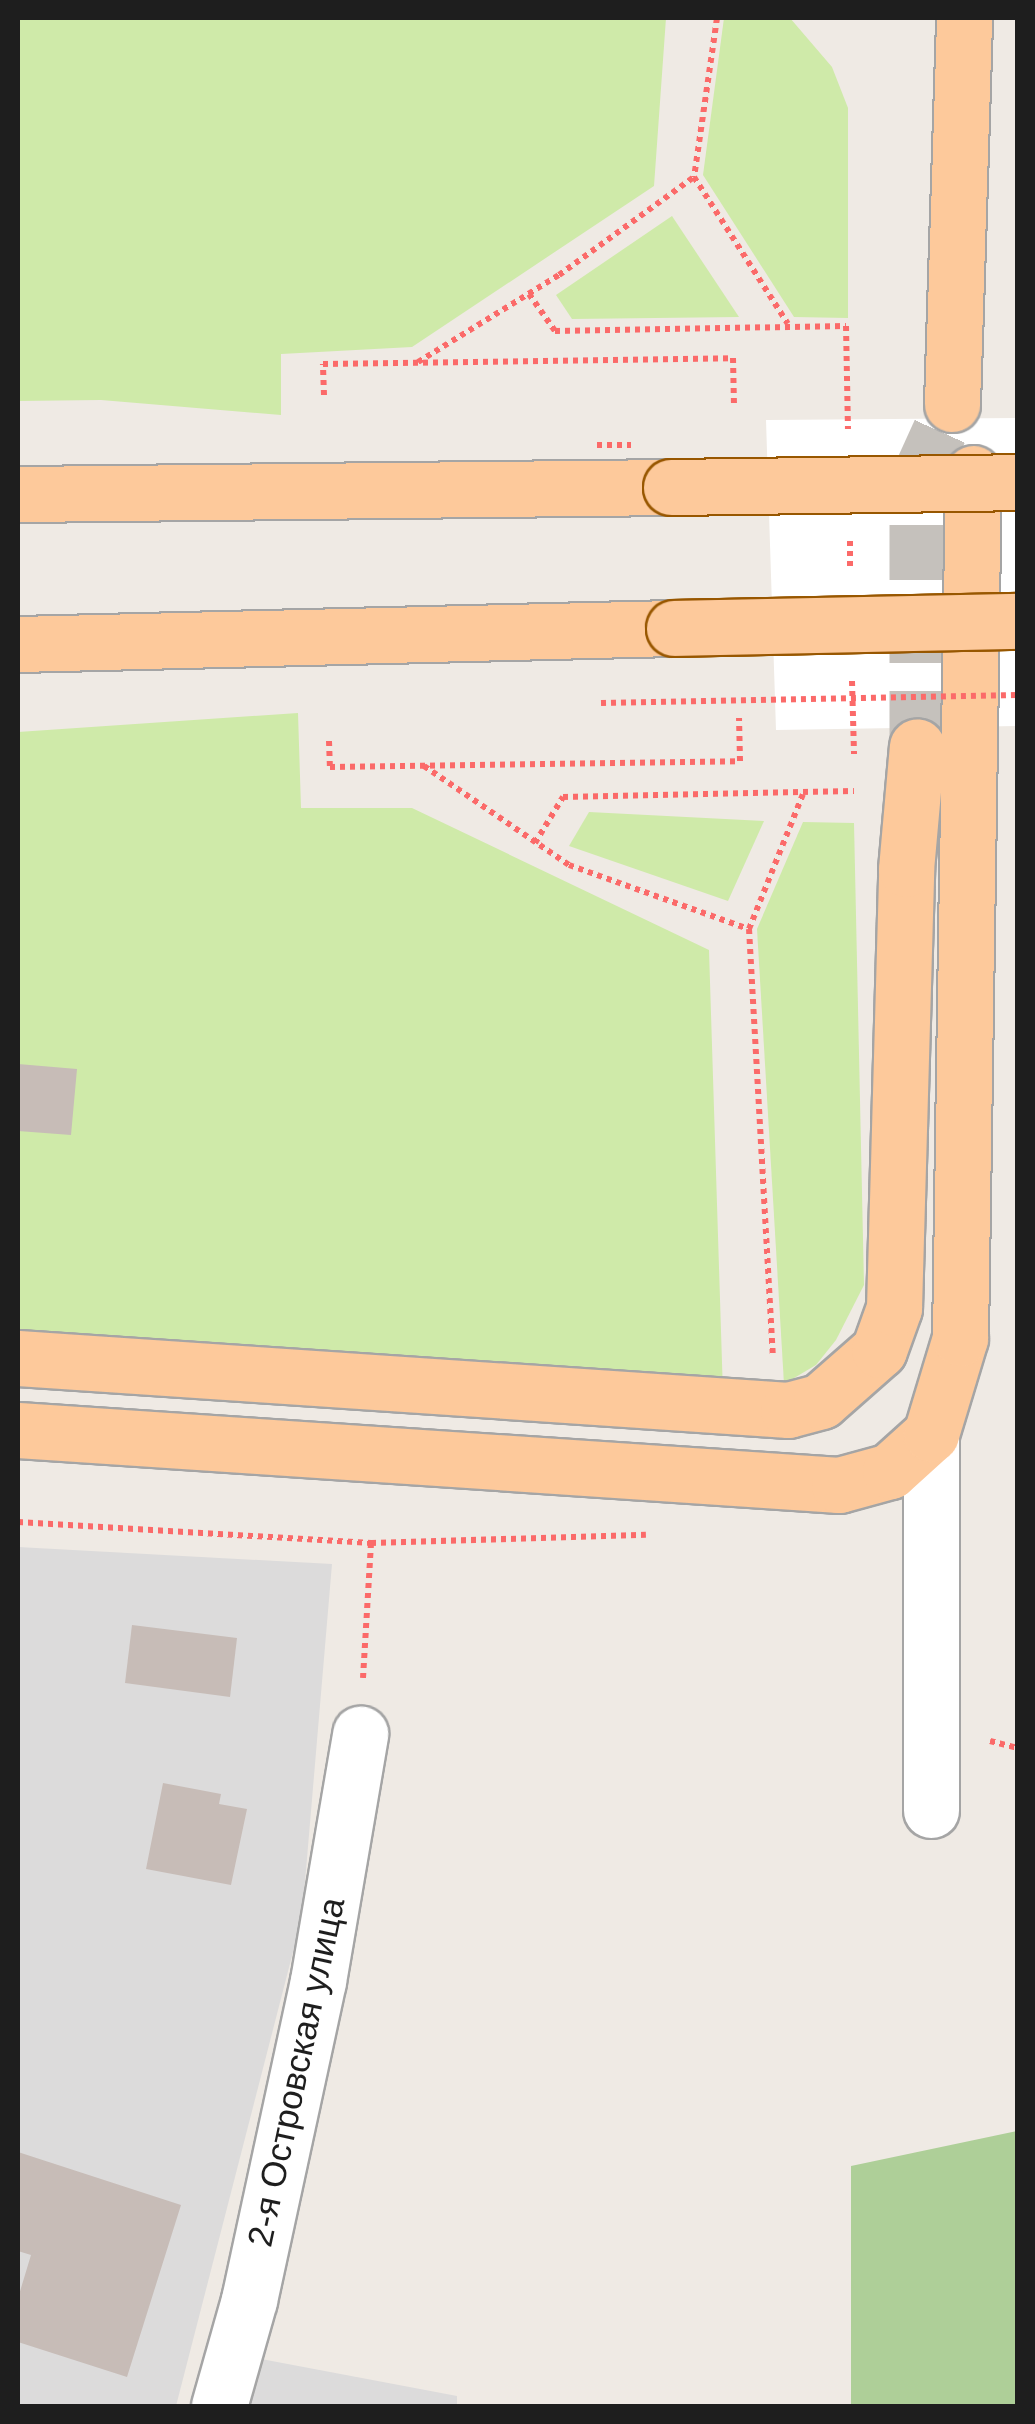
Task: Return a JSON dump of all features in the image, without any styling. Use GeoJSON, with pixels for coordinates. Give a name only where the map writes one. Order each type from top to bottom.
{"type":"FeatureCollection","features":[{"type":"Feature","properties":{"kind":"main road"},"geometry":{"type":"LineString","coordinates":[[952,404],[964,18]]}},
{"type":"Feature","properties":{"kind":"main road"},"geometry":{"type":"LineString","coordinates":[[18,494],[671,487],[996,477],[960,1338],[930,1434],[890,1471],[839,1484],[18,1430]]}},
{"type":"Feature","properties":{"kind":"main road"},"geometry":{"type":"LineString","coordinates":[[18,644],[1018,621]]}},
{"type":"Feature","properties":{"kind":"main road"},"geometry":{"type":"LineString","coordinates":[[18,1358],[788,1410],[821,1402],[879,1350],[894,1308],[906,869],[917,746]]}},
{"type":"Feature","properties":{"kind":"street"},"geometry":{"type":"LineString","coordinates":[[930,1434],[931,1810]]}},
{"type":"Feature","properties":{"kind":"street","name":"2-я Островская улица"},"geometry":{"type":"LineString","coordinates":[[219,2406],[249,2300],[318,1982],[360,1734]]}},
{"type":"Feature","properties":{"kind":"path"},"geometry":{"type":"LineString","coordinates":[[717,18],[694,178],[789,326]]}},
{"type":"Feature","properties":{"kind":"path"},"geometry":{"type":"LineString","coordinates":[[417,363],[528,294],[694,178]]}},
{"type":"Feature","properties":{"kind":"path"},"geometry":{"type":"LineString","coordinates":[[528,294],[555,331],[846,326],[848,443]]}},
{"type":"Feature","properties":{"kind":"path"},"geometry":{"type":"LineString","coordinates":[[324,395],[323,364],[733,358],[734,404]]}},
{"type":"Feature","properties":{"kind":"path"},"geometry":{"type":"LineString","coordinates":[[849,520],[850,578]]}},
{"type":"Feature","properties":{"kind":"path"},"geometry":{"type":"LineString","coordinates":[[536,843],[564,796],[854,792],[852,676]]}},
{"type":"Feature","properties":{"kind":"path"},"geometry":{"type":"LineString","coordinates":[[601,702],[1018,695]]}},
{"type":"Feature","properties":{"kind":"path"},"geometry":{"type":"LineString","coordinates":[[330,741],[330,767],[740,761],[739,718]]}},
{"type":"Feature","properties":{"kind":"path"},"geometry":{"type":"LineString","coordinates":[[424,766],[569,865],[749,929]]}},
{"type":"Feature","properties":{"kind":"path"},"geometry":{"type":"LineString","coordinates":[[774,1364],[749,929],[803,794]]}},
{"type":"Feature","properties":{"kind":"path"},"geometry":{"type":"LineString","coordinates":[[18,1522],[371,1543],[650,1535]]}},
{"type":"Feature","properties":{"kind":"path"},"geometry":{"type":"LineString","coordinates":[[360,1734],[371,1543]]}},
{"type":"Feature","properties":{"kind":"shaded area"},"geometry":{"type":"Polygon","coordinates":[[[18,1547],[332,1564],[302,1917],[176,2406],[18,2406],[18,1547]]]}},
{"type":"Feature","properties":{"kind":"shaded area"},"geometry":{"type":"Polygon","coordinates":[[[256,2358],[457,2396],[457,2406],[246,2406],[256,2358]]]}},
{"type":"Feature","properties":{"kind":"green space"},"geometry":{"type":"Polygon","coordinates":[[[18,18],[666,18],[654,186],[412,347],[281,354],[281,415],[101,400],[18,401],[18,18]]]}},
{"type":"Feature","properties":{"kind":"green space"},"geometry":{"type":"Polygon","coordinates":[[[724,18],[790,18],[832,67],[848,108],[848,318],[794,317],[703,175],[724,18]]]}},
{"type":"Feature","properties":{"kind":"green space"},"geometry":{"type":"Polygon","coordinates":[[[672,216],[739,317],[572,319],[556,295],[672,216]]]}},
{"type":"Feature","properties":{"kind":"green space"},"geometry":{"type":"Polygon","coordinates":[[[298,713],[301,808],[412,808],[709,950],[723,1394],[18,1337],[18,732],[298,713]]]}},
{"type":"Feature","properties":{"kind":"green space"},"geometry":{"type":"Polygon","coordinates":[[[589,812],[764,821],[728,901],[569,846],[589,812]]]}},
{"type":"Feature","properties":{"kind":"green space"},"geometry":{"type":"Polygon","coordinates":[[[803,822],[854,823],[864,1285],[836,1340],[816,1365],[784,1384],[757,929],[803,822]]]}},
{"type":"Feature","properties":{"kind":"green space"},"geometry":{"type":"Polygon","coordinates":[[[1017,2131],[1017,2406],[851,2406],[851,2166],[1017,2131]]]}},
{"type":"Feature","properties":{"kind":"pier"},"geometry":{"type":"Polygon","coordinates":[[[1017,418],[1017,726],[776,730],[766,420],[1017,418]]]}},
{"type":"Feature","properties":{"kind":"building"},"geometry":{"type":"Polygon","coordinates":[[[18,1064],[77,1069],[71,1135],[18,1131],[18,1064]]]}},
{"type":"Feature","properties":{"kind":"building"},"geometry":{"type":"Polygon","coordinates":[[[132,1625],[237,1638],[230,1697],[125,1683],[132,1625]]]}},
{"type":"Feature","properties":{"kind":"building"},"geometry":{"type":"Polygon","coordinates":[[[163,1783],[221,1794],[219,1804],[247,1809],[231,1885],[146,1869],[163,1783]]]}},
{"type":"Feature","properties":{"kind":"building"},"geometry":{"type":"Polygon","coordinates":[[[18,2152],[181,2205],[127,2377],[18,2342],[18,2298],[31,2255],[18,2251],[18,2152]]]}},
{"type":"Feature","properties":{"kind":"tunnel"},"geometry":{"type":"LineString","coordinates":[[917,746],[917,481],[952,404]]}}]}
